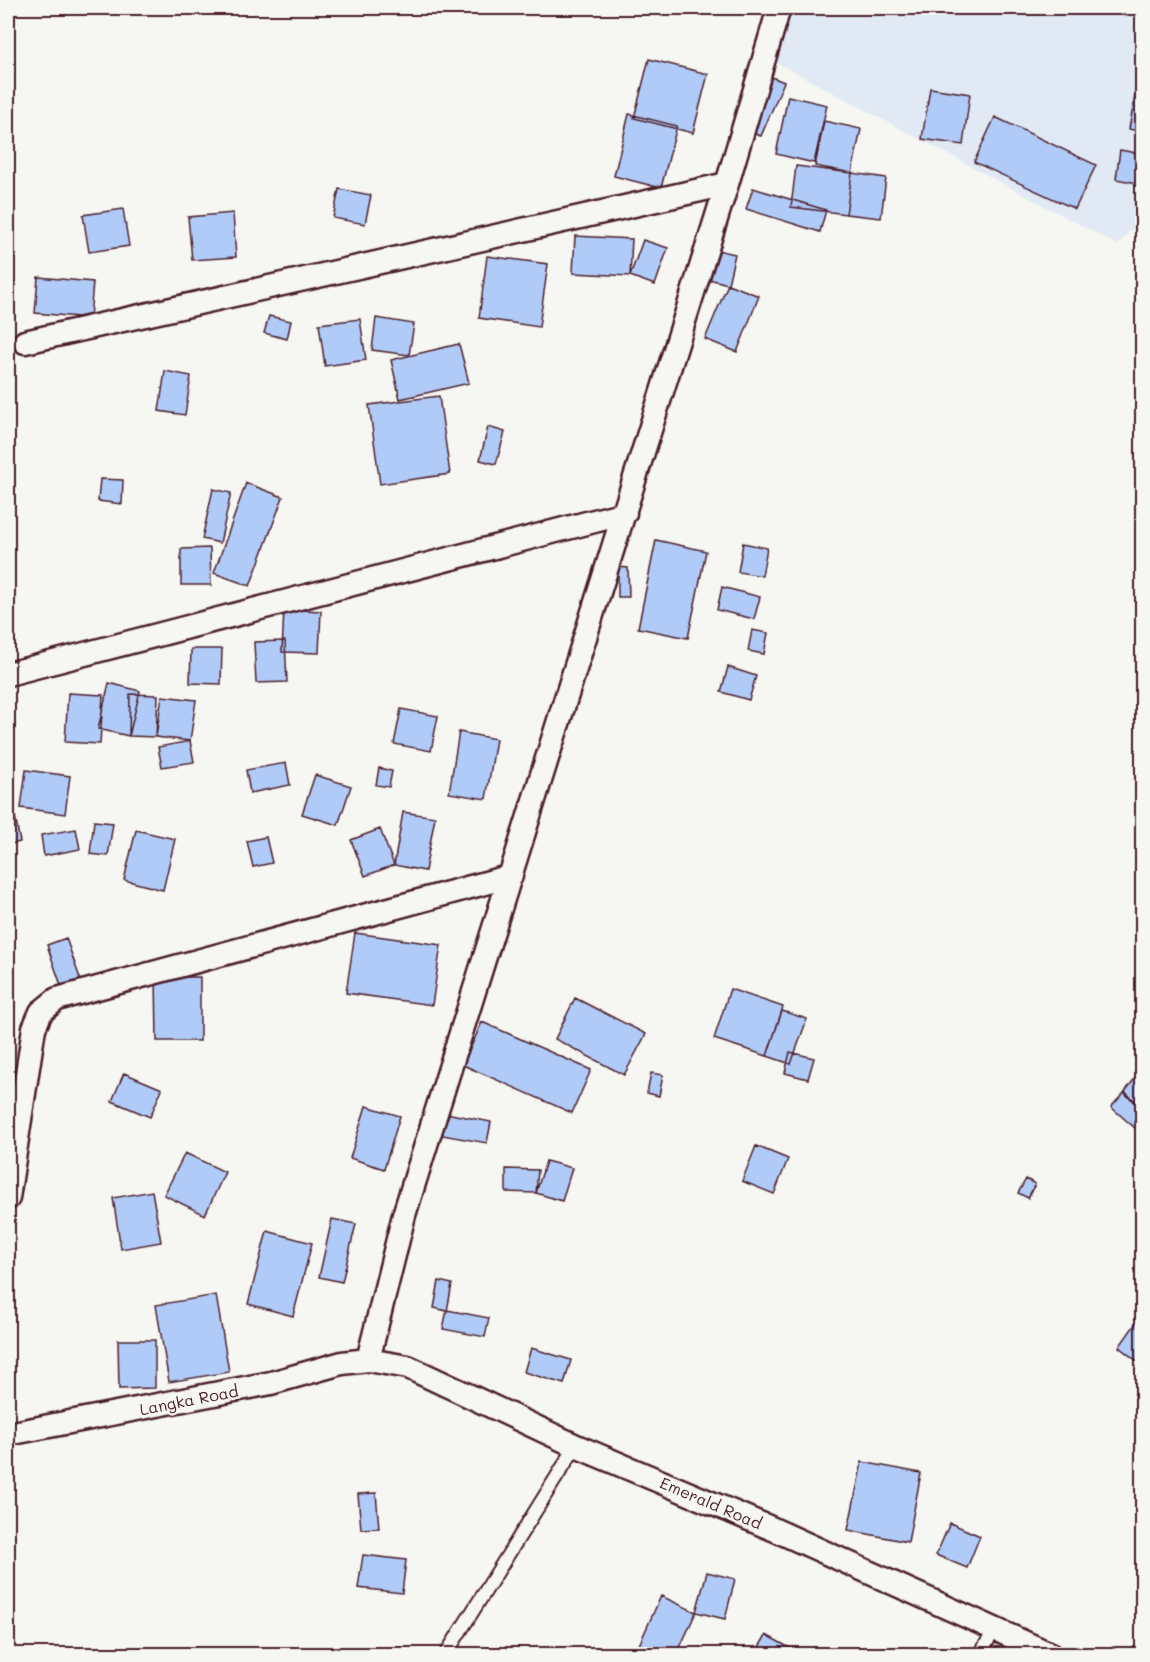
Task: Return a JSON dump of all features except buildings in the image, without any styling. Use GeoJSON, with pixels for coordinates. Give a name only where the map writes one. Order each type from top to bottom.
{"type":"FeatureCollection","features":[{"type":"Feature","properties":{"kind":"street"},"geometry":{"type":"LineString","coordinates":[[368,1360],[404,1215],[625,513],[779,8]]}},
{"type":"Feature","properties":{"kind":"street"},"geometry":{"type":"LineString","coordinates":[[25,342],[727,184]]}},
{"type":"Feature","properties":{"kind":"street"},"geometry":{"type":"LineString","coordinates":[[8,674],[625,513]]}},
{"type":"Feature","properties":{"kind":"street"},"geometry":{"type":"LineString","coordinates":[[8,1198],[34,1028],[41,1012],[57,999],[511,876]]}},
{"type":"Feature","properties":{"kind":"street","name":"Langka Road"},"geometry":{"type":"LineString","coordinates":[[8,1434],[259,1386],[342,1364],[368,1360]]}},
{"type":"Feature","properties":{"kind":"street","name":"Emerald Road"},"geometry":{"type":"LineString","coordinates":[[368,1360],[408,1368],[576,1446],[773,1529],[1050,1654]]}},
{"type":"Feature","properties":{"kind":"lane"},"geometry":{"type":"LineString","coordinates":[[446,1654],[576,1446]]}},
{"type":"Feature","properties":{"kind":"lane"},"geometry":{"type":"LineString","coordinates":[[980,1654],[995,1629]]}},
{"type":"Feature","properties":{"kind":"shaded area"},"geometry":{"type":"Polygon","coordinates":[[[787,8],[1142,8],[1142,217],[1118,245],[772,60],[787,8]]]}}]}
